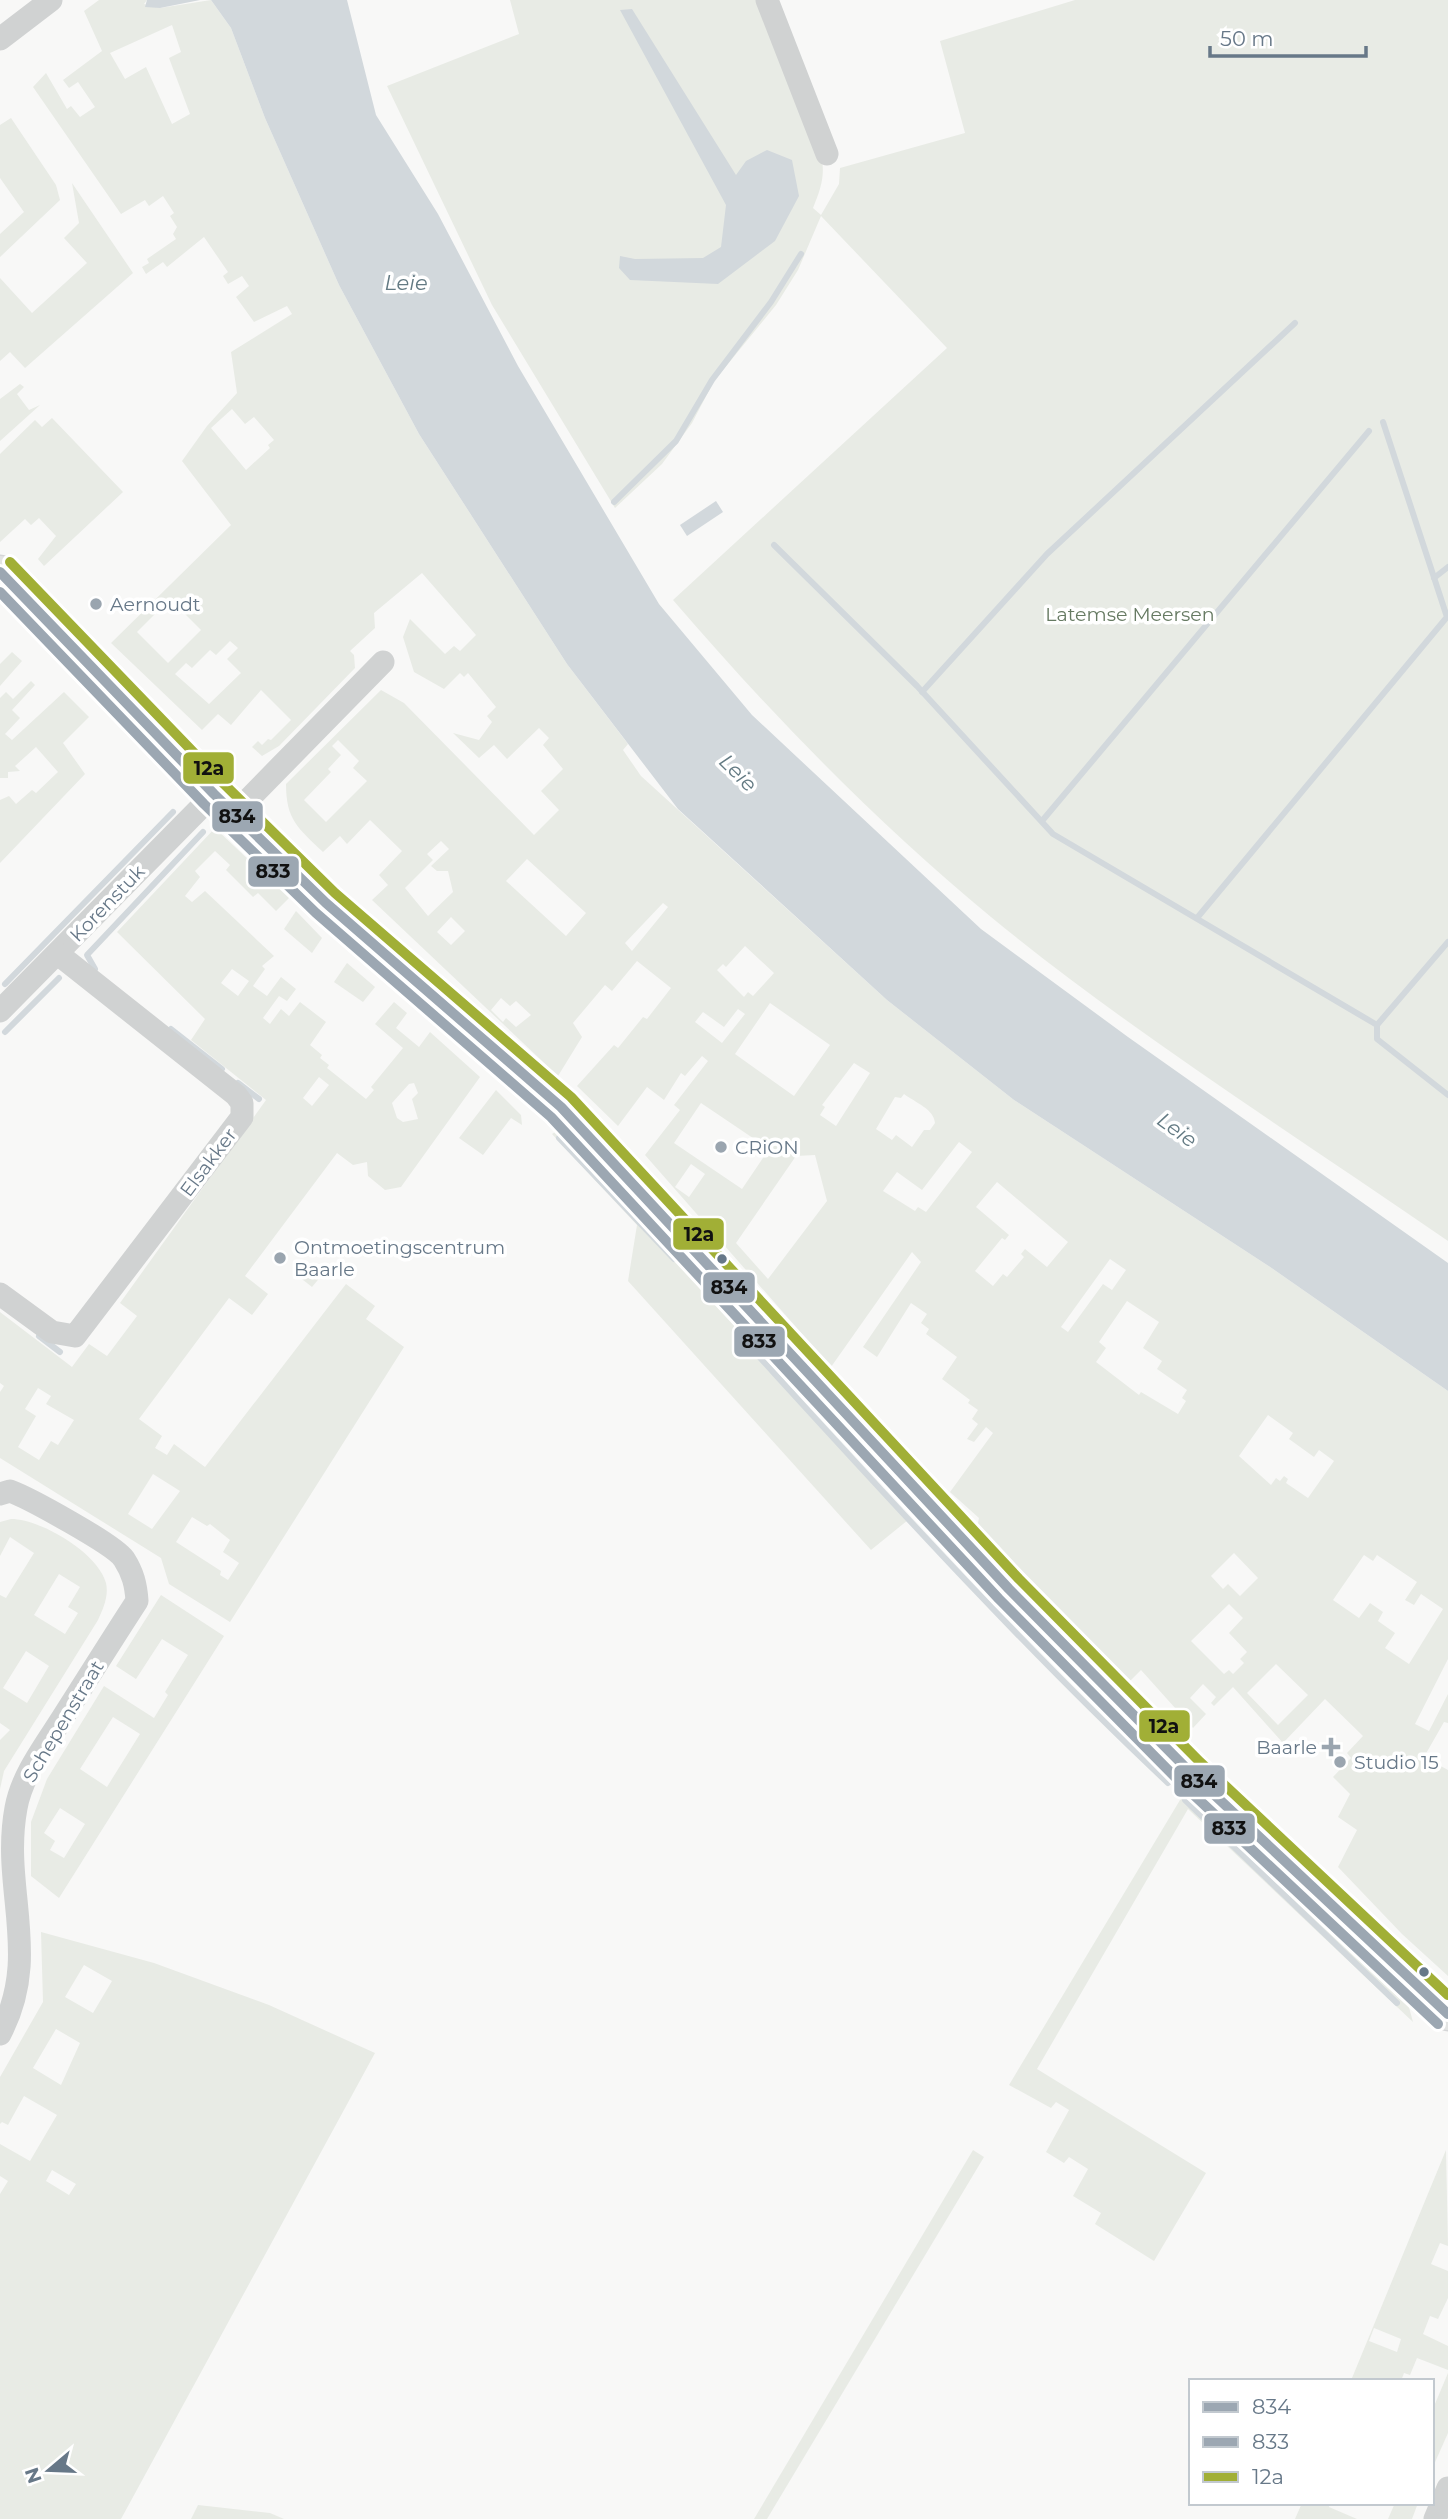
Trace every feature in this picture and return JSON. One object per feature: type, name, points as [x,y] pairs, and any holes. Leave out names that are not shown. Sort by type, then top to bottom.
[{"type":"main road","points":[[0,572],[224,804],[326,903],[561,1107],[1009,1589],[1190,1772],[1448,2014]]},
{"type":"street","points":[[0,39],[51,0]]},
{"type":"street","points":[[767,0],[827,154]]},
{"type":"street","name":"Korenstuk","points":[[0,1011],[58,954],[383,662]]},
{"type":"street","name":"Elsakker","points":[[0,1294],[52,1332],[75,1336],[242,1117],[242,1103],[236,1094],[58,954]]},
{"type":"street","name":"Schepenstraat","points":[[0,1494],[10,1491],[30,1499],[122,1556],[135,1581],[137,1601],[33,1765],[16,1806],[12,1848],[22,1967],[13,2009],[0,2034]]},
{"type":"street","points":[[1435,2519],[1448,2488]]},
{"type":"green space","points":[[99,0],[147,0],[144,4],[160,8],[211,0],[231,28],[265,118],[339,285],[419,434],[567,664],[628,744],[623,750],[641,776],[887,1000],[1014,1100],[1273,1269],[1448,1391],[1448,1659],[1415,1724],[1429,1731],[1448,1694],[1448,1723],[1444,1722],[1424,1757],[1448,1770],[1448,1976],[1402,1934],[1338,1867],[1357,1830],[1338,1817],[1350,1794],[1333,1777],[1351,1758],[1347,1753],[1363,1736],[1325,1699],[1283,1743],[1233,1687],[1214,1706],[1211,1703],[1216,1697],[1203,1684],[1190,1698],[1206,1714],[1193,1728],[1141,1670],[1128,1683],[977,1528],[979,1518],[950,1492],[993,1433],[986,1427],[974,1442],[967,1439],[978,1424],[972,1419],[978,1410],[968,1403],[970,1400],[942,1379],[957,1357],[926,1334],[929,1329],[921,1323],[927,1314],[911,1303],[877,1357],[863,1347],[921,1262],[912,1252],[831,1367],[645,1155],[680,1110],[674,1105],[708,1061],[702,1056],[685,1076],[681,1073],[664,1100],[647,1087],[618,1126],[577,1086],[614,1045],[618,1048],[643,1017],[647,1019],[671,988],[637,961],[612,991],[605,985],[573,1023],[582,1037],[558,1076],[372,900],[388,885],[379,875],[402,851],[370,820],[347,844],[340,836],[323,852],[295,822],[288,806],[286,784],[381,690],[404,703],[534,835],[559,810],[541,791],[563,769],[543,745],[549,738],[539,728],[507,759],[494,745],[479,758],[453,733],[479,740],[492,722],[487,716],[496,707],[468,673],[464,677],[460,673],[444,689],[414,672],[403,637],[410,619],[445,654],[454,646],[460,651],[476,635],[422,573],[374,613],[375,628],[350,651],[354,655],[355,668],[279,746],[262,756],[252,747],[258,741],[262,745],[268,739],[271,740],[291,720],[261,690],[231,725],[218,714],[202,730],[111,643],[231,525],[182,461],[207,426],[237,393],[231,352],[292,314],[287,306],[254,322],[236,297],[249,286],[242,276],[228,284],[223,276],[228,272],[204,237],[167,267],[163,262],[146,274],[142,267],[149,263],[147,259],[176,239],[173,234],[177,227],[170,216],[174,213],[163,196],[149,206],[145,200],[121,214],[33,87],[46,73],[67,109],[71,106],[80,117],[95,107],[78,82],[69,88],[63,80],[102,51],[84,11]],"holes":[[[172,25],[181,52],[169,58],[190,114],[172,124],[146,67],[125,79],[110,53]],[[232,409],[245,424],[254,417],[274,440],[268,445],[270,448],[246,470],[211,428]],[[170,599],[201,630],[168,663],[137,632]],[[230,641],[238,648],[227,659],[241,673],[209,704],[175,674],[186,663],[192,668],[210,650],[216,655]],[[338,740],[359,761],[353,768],[367,781],[326,822],[304,800],[331,772],[328,769],[341,755],[332,746]],[[441,841],[449,849],[431,866],[437,871],[448,871],[453,892],[428,916],[405,888],[433,860],[427,854]],[[527,859],[586,913],[566,936],[506,881]],[[663,903],[668,907],[632,951],[625,943]],[[451,917],[465,931],[451,945],[437,932]],[[745,946],[774,973],[753,996],[748,992],[744,997],[717,970],[723,964],[726,967]],[[501,998],[510,1006],[516,1001],[531,1015],[516,1027],[506,1018],[503,1022],[491,1010]],[[770,1003],[830,1045],[794,1096],[735,1054]],[[738,1009],[745,1014],[722,1043],[695,1022],[703,1012],[724,1027]],[[854,1063],[870,1073],[836,1126],[820,1115],[825,1107],[822,1105]],[[904,1094],[928,1110],[935,1123],[930,1130],[924,1130],[912,1147],[896,1135],[892,1140],[876,1129],[895,1097],[901,1098]],[[701,1103],[769,1149],[742,1189],[674,1143]],[[959,1142],[972,1152],[926,1212],[918,1207],[915,1211],[883,1191],[897,1172],[922,1190]],[[815,1155],[827,1201],[768,1279],[736,1243],[796,1156]],[[691,1164],[705,1174],[689,1197],[675,1187]],[[997,1182],[1068,1242],[1047,1267],[1025,1249],[1021,1254],[1024,1257],[1007,1277],[1003,1274],[993,1286],[975,1271],[1002,1238],[1005,1240],[1009,1235],[976,1207]],[[1110,1259],[1126,1270],[1112,1290],[1103,1284],[1068,1332],[1061,1327]],[[1127,1301],[1159,1322],[1143,1348],[1162,1361],[1157,1369],[1187,1390],[1182,1398],[1186,1401],[1178,1414],[1141,1392],[1139,1395],[1096,1362],[1106,1348],[1099,1342]],[[1268,1415],[1293,1433],[1289,1439],[1314,1457],[1319,1450],[1334,1461],[1308,1498],[1286,1483],[1288,1479],[1284,1476],[1280,1481],[1276,1478],[1271,1485],[1239,1456]],[[1234,1553],[1258,1578],[1240,1596],[1228,1584],[1223,1589],[1211,1576]],[[1364,1555],[1373,1561],[1377,1555],[1417,1582],[1405,1600],[1414,1605],[1421,1594],[1443,1609],[1409,1664],[1385,1648],[1395,1633],[1378,1621],[1383,1612],[1370,1603],[1359,1618],[1333,1600]],[[1229,1604],[1243,1618],[1229,1633],[1247,1652],[1240,1659],[1244,1663],[1233,1674],[1229,1670],[1224,1674],[1191,1641]],[[1276,1664],[1308,1695],[1278,1725],[1247,1693]]]},
{"type":"green space","name":"Latemse Meersen","points":[[510,0],[756,0],[820,150],[822,179],[813,208],[821,215],[839,184],[840,168],[965,133],[940,41],[1075,0],[1448,0],[1448,1241],[1216,1084],[991,917],[865,805],[786,725],[673,600],[947,348],[821,216],[798,270],[776,305],[714,381],[692,423],[662,464],[615,508],[492,305],[387,86],[519,34]]},
{"type":"green space","points":[[11,118],[56,185],[60,200],[0,257],[0,234],[24,212],[0,178],[0,125]]},
{"type":"green space","points":[[72,183],[133,273],[25,368],[10,352],[0,361],[0,278],[32,313],[87,263],[64,238],[79,223]]},
{"type":"green space","points":[[20,384],[24,387],[17,394],[29,410],[40,405],[0,441],[0,399]]},
{"type":"green space","points":[[52,418],[123,492],[44,566],[38,559],[56,536],[39,518],[31,525],[25,519],[0,542],[0,454],[35,420],[42,427]]},
{"type":"green space","points":[[12,652],[22,661],[0,686],[0,664]]},
{"type":"green space","points":[[31,681],[35,685],[12,710],[20,718],[5,734],[12,740],[64,692],[89,717],[63,743],[85,774],[0,863],[0,800],[9,796],[16,804],[32,790],[36,793],[58,772],[36,747],[15,766],[20,771],[8,772],[8,778],[0,778],[0,698],[6,692],[13,699]]},
{"type":"green space","points":[[215,828],[289,898],[276,911],[258,893],[253,897],[226,870],[230,865],[215,851],[195,871],[200,877],[185,896],[192,902],[205,891],[274,956],[262,966],[265,969],[253,986],[267,996],[281,977],[296,989],[287,1001],[279,996],[263,1018],[270,1024],[281,1009],[289,1016],[300,1002],[326,1022],[310,1045],[322,1055],[320,1058],[329,1065],[327,1068],[366,1099],[374,1090],[371,1087],[403,1048],[375,1024],[394,1002],[407,1013],[396,1028],[419,1047],[430,1032],[480,1077],[401,1187],[385,1190],[368,1176],[367,1162],[353,1165],[337,1153],[245,1276],[268,1294],[252,1315],[229,1298],[139,1419],[162,1436],[155,1448],[167,1455],[174,1444],[205,1467],[346,1284],[375,1306],[366,1319],[404,1347],[230,1622],[169,1584],[161,1558],[0,1458],[0,1392],[4,1386],[0,1383],[0,1312],[72,1367],[89,1344],[107,1356],[137,1316],[120,1303],[266,1100],[191,1040],[205,1019],[117,932]],"holes":[[[232,969],[249,981],[238,996],[221,983]],[[319,1077],[329,1085],[312,1106],[303,1098]],[[414,1083],[418,1093],[412,1099],[418,1119],[403,1122],[397,1118],[392,1103],[409,1084]],[[38,1388],[51,1396],[46,1404],[74,1420],[58,1445],[51,1441],[39,1460],[18,1447],[36,1416],[25,1409]],[[153,1474],[180,1491],[152,1529],[128,1514]],[[192,1517],[207,1526],[210,1524],[230,1540],[223,1552],[239,1563],[228,1580],[220,1575],[221,1571],[176,1542]]]},
{"type":"green space","points":[[296,911],[322,938],[312,953],[284,929]]},
{"type":"green space","points":[[347,963],[375,987],[363,1002],[334,982]]},
{"type":"green space","points":[[496,1090],[521,1115],[522,1125],[511,1118],[483,1155],[459,1138]]},
{"type":"green space","points":[[561,1128],[908,1520],[871,1550],[628,1281],[637,1225],[552,1134]]},
{"type":"green space","points":[[302,1264],[307,1264],[322,1275],[312,1287],[298,1276]]},
{"type":"green space","points":[[11,1519],[23,1521],[52,1531],[67,1540],[92,1560],[106,1583],[107,1593],[98,1620],[4,1771],[0,1789],[0,1740],[10,1730],[0,1723],[0,1595],[6,1598],[34,1553],[10,1537],[0,1556],[0,1522]],"holes":[[[59,1574],[80,1587],[68,1607],[78,1613],[65,1634],[34,1615]],[[26,1651],[49,1666],[27,1703],[3,1688]]]},
{"type":"green space","points":[[161,1595],[224,1636],[59,1898],[31,1876],[31,1822],[47,1779],[104,1686],[154,1718],[168,1695],[165,1692],[188,1655],[162,1639],[136,1679],[116,1666]],"holes":[[[113,1717],[140,1734],[107,1787],[80,1769]],[[60,1808],[85,1824],[64,1858],[50,1850],[55,1841],[44,1833]]]},
{"type":"green space","points":[[1188,1793],[1193,1794],[1393,1985],[1407,2000],[1413,2022],[1188,1809],[1037,2069],[1206,2173],[1154,2261],[1095,2224],[1101,2213],[1073,2196],[1088,2169],[1069,2157],[1064,2163],[1046,2152],[1069,2110],[1056,2102],[1051,2108],[1009,2085],[1180,1800]]},
{"type":"green space","points":[[41,1932],[154,1963],[269,2005],[375,2053],[121,2519],[0,2519],[0,2194],[8,2181],[0,2176],[0,2144],[30,2161],[57,2115],[24,2096],[8,2125],[2,2122],[0,2124],[0,2077],[43,2002]],"holes":[[[84,1965],[112,1981],[93,2013],[65,1997]],[[56,2029],[80,2043],[61,2085],[33,2068]],[[52,2170],[76,2184],[69,2195],[46,2181]]]},
{"type":"green space","points":[[973,2150],[984,2157],[767,2519],[754,2519]]},
{"type":"green space","points":[[1446,2150],[1448,2246],[1440,2243],[1431,2264],[1448,2271],[1448,2298],[1438,2319],[1430,2316],[1423,2334],[1448,2346],[1448,2370],[1417,2358],[1410,2375],[1404,2373],[1402,2379],[1352,2378]],"holes":[[[1374,2328],[1401,2339],[1397,2352],[1369,2341]]]},
{"type":"green space","points":[[1448,2373],[1448,2433],[1434,2464],[1434,2406]]},
{"type":"green space","points":[[198,2505],[270,2513],[284,2519],[191,2519]]},
{"type":"green space","points":[[1301,2505],[1330,2505],[1357,2519],[1295,2519]]},
{"type":"green space","points":[[1394,2505],[1417,2505],[1412,2519],[1388,2519]]},
{"type":"water","points":[[147,0],[200,0],[160,8],[145,7]]},
{"type":"water","name":"Leie","points":[[211,0],[347,0],[376,115],[438,214],[518,366],[659,604],[752,715],[981,929],[1128,1037],[1448,1263],[1448,1391],[1273,1269],[1014,1100],[887,1000],[678,809],[567,664],[419,434],[339,285],[265,118],[231,28]]},
{"type":"water","points":[[632,9],[736,175],[746,161],[767,150],[792,160],[799,196],[775,241],[718,284],[630,280],[619,268],[620,256],[635,259],[703,258],[721,247],[726,205],[620,10]]},
{"type":"water","points":[[716,501],[723,512],[687,536],[680,525]]},
{"type":"waterway","points":[[614,502],[676,441],[712,380],[771,302],[801,254]]},
{"type":"waterway","points":[[922,692],[1047,554],[1295,323]]},
{"type":"waterway","points":[[1197,918],[1447,617],[1383,422]]},
{"type":"waterway","points":[[1042,821],[1369,431]]},
{"type":"waterway","points":[[774,545],[917,686],[1053,834],[1377,1025],[1377,1039],[1448,1095]]},
{"type":"waterway","points":[[1434,578],[1448,567]]},
{"type":"waterway","points":[[5,984],[173,812]]},
{"type":"waterway","points":[[95,969],[87,955],[203,832]]},
{"type":"waterway","points":[[1377,1025],[1448,942]]},
{"type":"waterway","points":[[5,1032],[59,978]]},
{"type":"waterway","points":[[171,1029],[222,1069]]},
{"type":"waterway","points":[[238,1083],[259,1099]]},
{"type":"waterway","points":[[559,1138],[674,1259]]},
{"type":"waterway","points":[[39,1336],[60,1352]]},
{"type":"waterway","points":[[742,1338],[1004,1620],[1168,1783]]},
{"type":"waterway","points":[[1185,1800],[1397,2003]]},
{"type":"transit line","name":"12a","points":[[10,562],[224,784],[335,893],[571,1097],[1019,1579],[1200,1762],[1448,1995]]},
{"type":"transit line","name":"834","points":[[0,572],[214,794],[326,903],[561,1107],[1009,1589],[1190,1772],[1448,2014]]},
{"type":"transit line","name":"833","points":[[0,592],[204,804],[316,913],[551,1117],[999,1599],[1180,1782],[1438,2024]]},
{"type":"place","name":"Aernoudt","points":[[96,604]]},
{"type":"place","name":"CRiON","points":[[721,1147]]},
{"type":"place","name":"Ontmoetingscentrum Baarle","points":[[280,1258]]},
{"type":"place","name":"Baarle","points":[[1331,1747]]},
{"type":"place","name":"Studio 15","points":[[1340,1762]]}]
